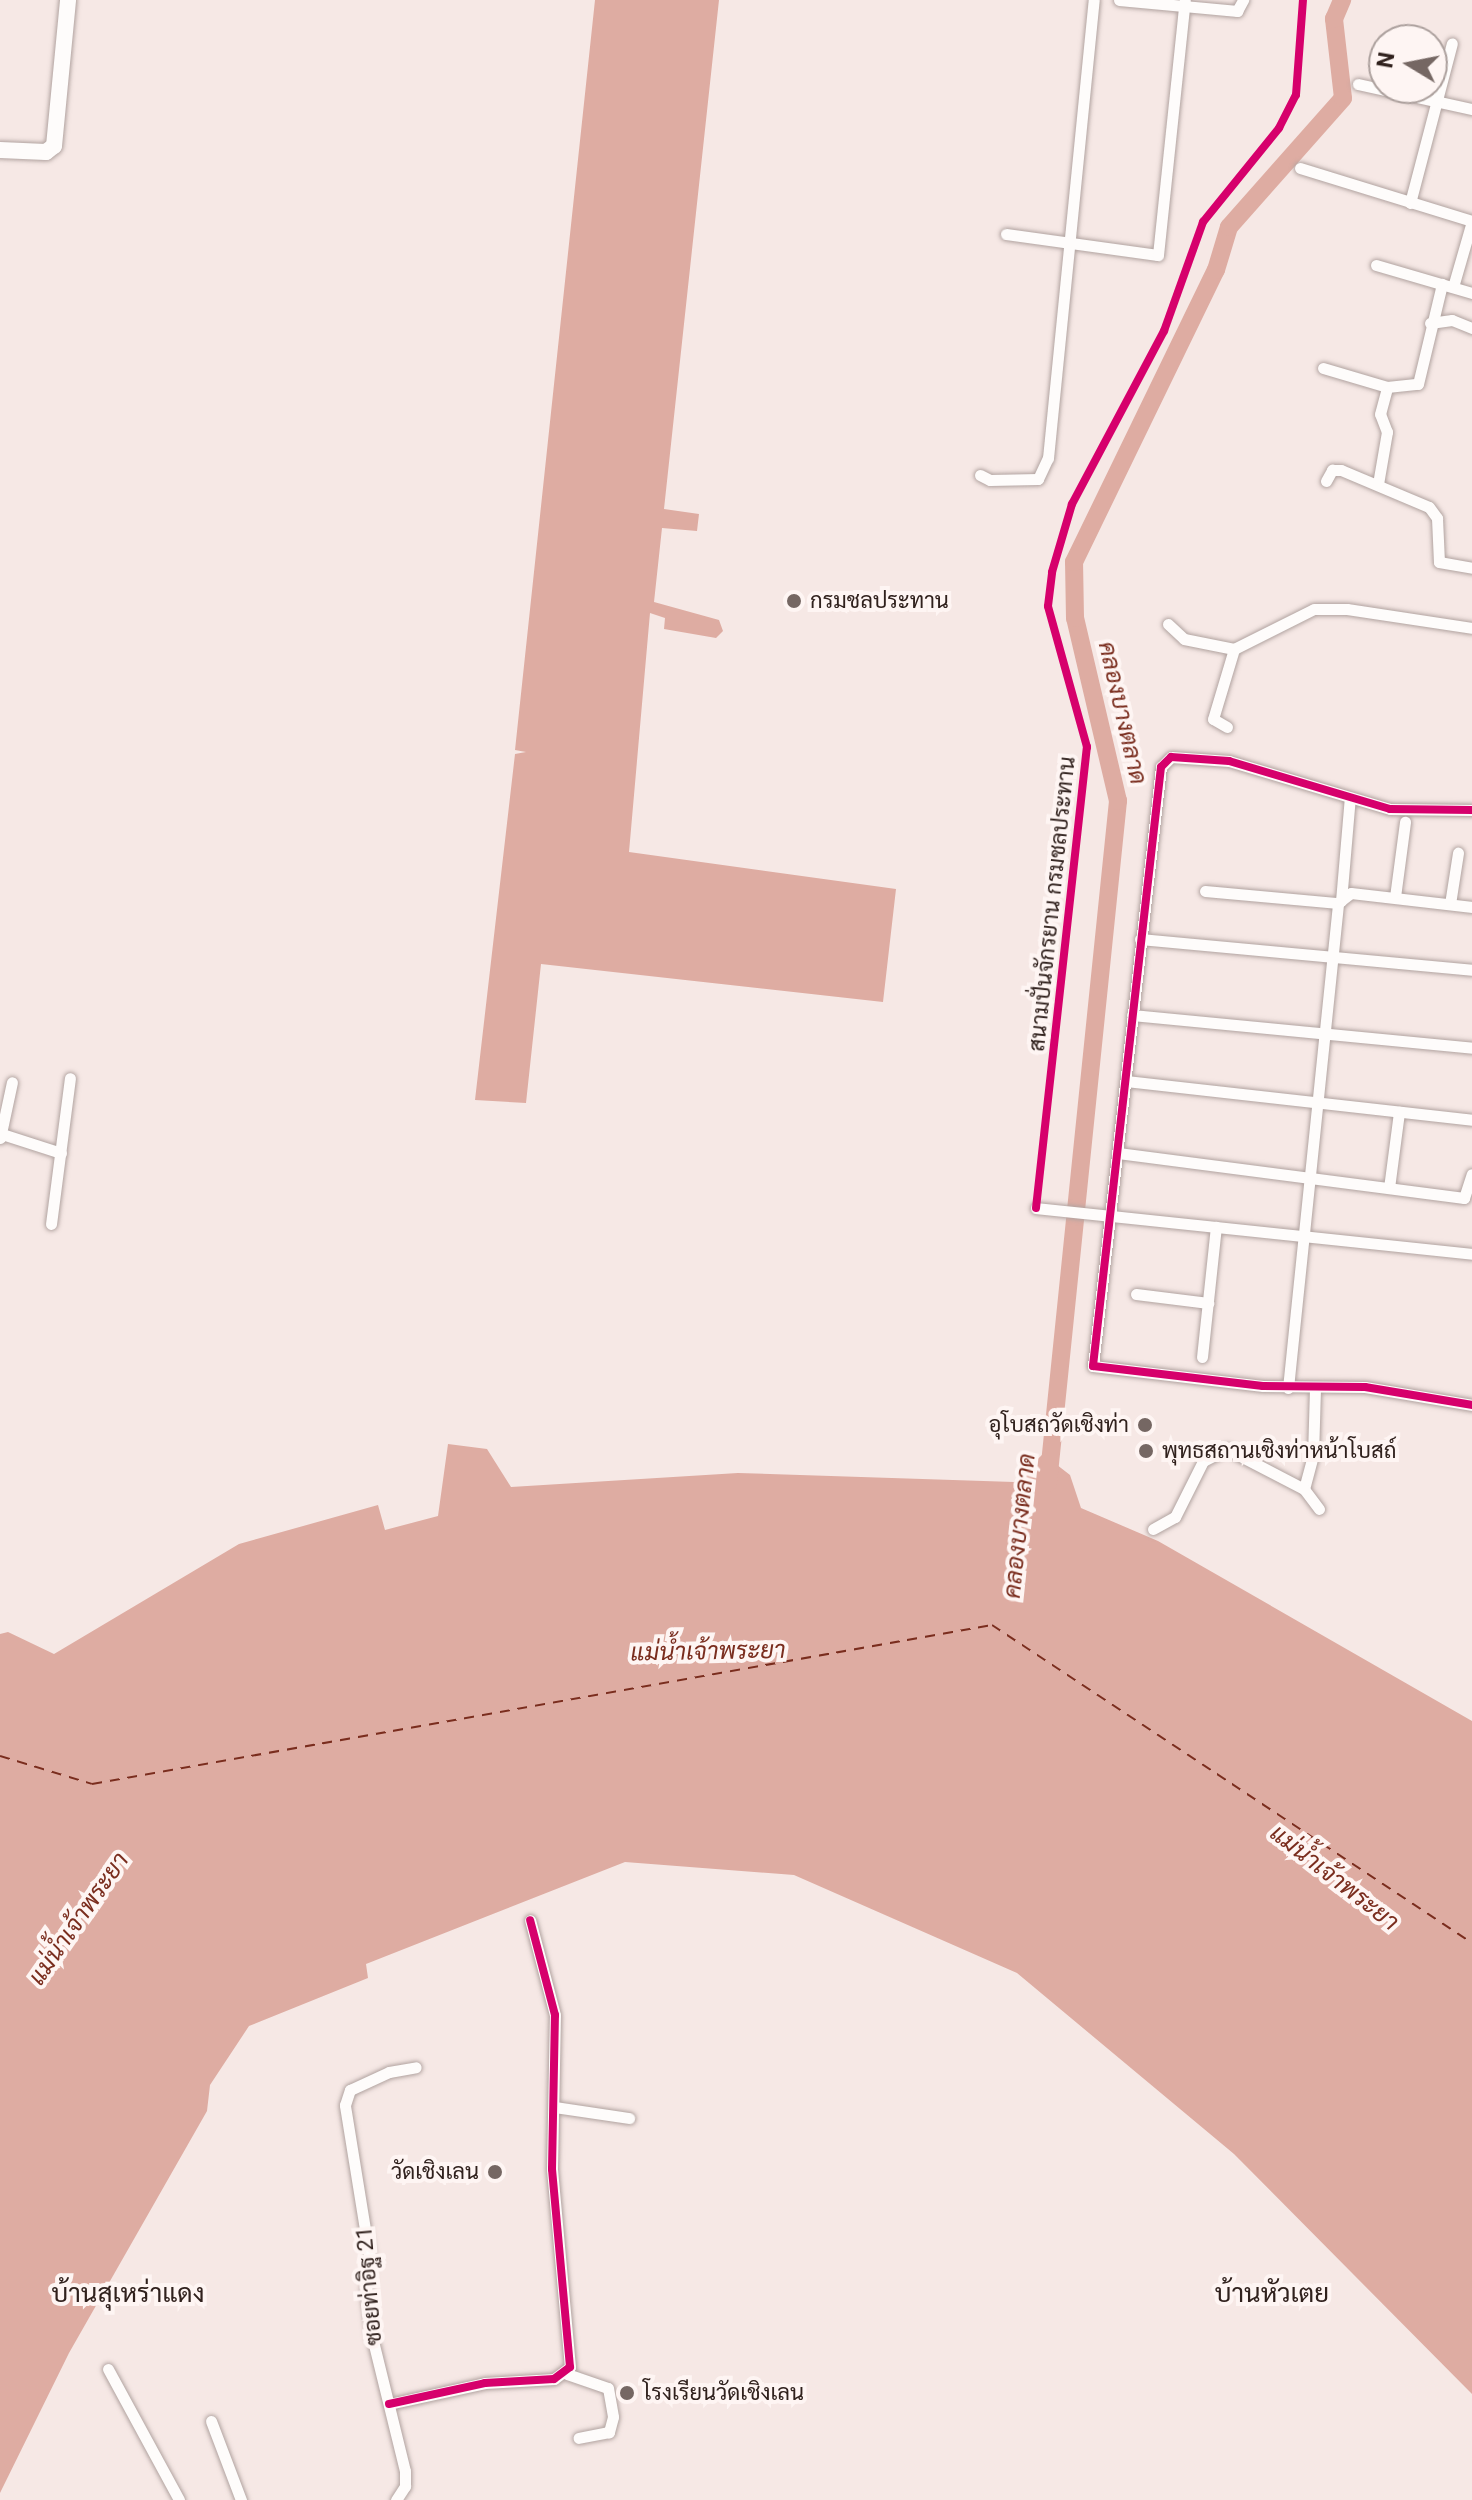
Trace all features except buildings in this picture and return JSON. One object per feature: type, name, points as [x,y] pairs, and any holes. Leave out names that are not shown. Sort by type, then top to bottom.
[{"type":"street","points":[[0,150],[46,152],[54,146],[68,0]]},
{"type":"street","points":[[980,475],[990,480],[1038,479],[1048,458],[1094,0]]},
{"type":"street","points":[[1119,0],[1185,3],[1237,11],[1243,0]]},
{"type":"street","points":[[1006,234],[1158,255],[1185,3]]},
{"type":"street","points":[[1448,58],[1452,43]]},
{"type":"street","points":[[1358,84],[1368,86]]},
{"type":"street","points":[[1448,103],[1472,109]]},
{"type":"street","points":[[1410,203],[1436,104]]},
{"type":"street","points":[[1300,168],[1472,221],[1448,286],[1430,323],[1418,384],[1387,387],[1323,368]]},
{"type":"street","points":[[1376,265],[1472,293]]},
{"type":"street","points":[[1430,323],[1452,320],[1472,328]]},
{"type":"street","points":[[1378,484],[1387,432],[1380,414],[1387,387]]},
{"type":"street","points":[[1326,481],[1332,470],[1341,470],[1435,511],[1439,562],[1472,568]]},
{"type":"street","points":[[1168,624],[1184,639],[1234,649],[1314,609],[1347,609],[1472,628]]},
{"type":"street","points":[[1227,727],[1213,719],[1234,649]]},
{"type":"street","points":[[1472,810],[1390,809],[1229,761],[1171,757],[1161,767],[1140,939],[1113,1217],[1093,1366],[1288,1388],[1365,1387],[1472,1405]]},
{"type":"street","points":[[1288,1388],[1350,797]]},
{"type":"street","points":[[1395,897],[1405,822]]},
{"type":"street","points":[[1450,904],[1458,853]]},
{"type":"street","points":[[1205,891],[1340,902],[1351,893],[1472,907]]},
{"type":"street","points":[[1140,939],[1472,970]]},
{"type":"street","points":[[1132,1015],[1472,1048]]},
{"type":"street","points":[[51,1224],[70,1078]]},
{"type":"street","points":[[1126,1081],[1472,1120]]},
{"type":"street","points":[[12,1082],[1,1136],[61,1153]]},
{"type":"street","points":[[1389,1188],[1399,1112]]},
{"type":"street","points":[[1118,1153],[1468,1197],[1472,1174]]},
{"type":"street","points":[[1036,1208],[1472,1254]]},
{"type":"street","points":[[1202,1357],[1216,1227]]},
{"type":"street","points":[[1136,1294],[1208,1303]]},
{"type":"street","points":[[1304,1489],[1313,1456],[1315,1387]]},
{"type":"street","points":[[1153,1529],[1175,1517],[1203,1461],[1215,1452],[1238,1451],[1304,1489],[1319,1509]]},
{"type":"street","points":[[530,1920],[555,2015],[552,2169],[571,2357],[567,2374]]},
{"type":"street","name":"ซอยท่าอิฐ 21","points":[[396,2500],[405,2486],[405,2471],[366,2301],[370,2260],[345,2105],[350,2090],[389,2072],[416,2067]]},
{"type":"street","points":[[555,2107],[629,2118]]},
{"type":"street","points":[[108,2369],[179,2500]]},
{"type":"street","points":[[389,2404],[478,2384],[567,2374],[608,2388],[613,2417],[609,2432],[579,2438]]},
{"type":"street","points":[[211,2421],[241,2500]]},
{"type":"water","points":[[595,0],[719,0],[664,509],[699,514],[697,531],[662,528],[654,602],[719,620],[723,631],[716,638],[664,629],[665,618],[650,613],[629,852],[896,889],[883,1002],[541,964],[526,1103],[475,1100],[515,754],[526,752],[515,750]]},
{"type":"water","name":"แม่น้ำเจ้าพระยา","points":[[448,1444],[487,1449],[511,1487],[738,1473],[1014,1482],[1043,1454],[1070,1475],[1081,1508],[1158,1541],[1472,1721],[1472,2394],[1234,2154],[1017,1973],[794,1875],[625,1862],[366,1964],[368,1978],[249,2026],[210,2085],[207,2111],[69,2353],[0,2493],[0,1634],[8,1632],[54,1654],[239,1544],[378,1505],[385,1530],[438,1516]]},
{"type":"waterway","name":"คลองบางตลาด","points":[[1048,1483],[1118,801],[1075,618],[1074,562],[1216,270],[1229,227],[1343,98],[1334,19],[1342,0]]},
{"type":"ferry route","points":[[0,1756],[92,1784],[992,1625],[1472,1943]]},
{"type":"cycle path","name":"สนามปั่นจักรยาน กรมชลประทาน","points":[[1036,1208],[1087,747],[1048,606],[1052,572],[1072,504],[1164,331],[1203,222],[1279,128],[1296,95],[1303,0]]},
{"type":"cycle path","points":[[1472,810],[1390,809],[1229,761],[1171,757],[1161,767],[1093,1366],[1263,1386],[1365,1387],[1472,1405]]},
{"type":"cycle path","points":[[389,2404],[485,2383],[554,2379],[570,2367],[552,2169],[555,2015],[530,1920]]},
{"type":"place","name":"กรมชลประทาน","points":[[794,601]]},
{"type":"place","name":"อุโบสถวัดเชิงท่า","points":[[1145,1425]]},
{"type":"place","name":"พุทธสถานเชิงท่าหน้าโบสถ์","points":[[1146,1451]]},
{"type":"place","name":"วัดเชิงเลน","points":[[495,2172]]},
{"type":"place","name":"โรงเรียนวัดเชิงเลน","points":[[627,2393]]},
{"type":"district","name":"บ้านสุเหร่าแดง","points":[[128,2294]]},
{"type":"district","name":"บ้านหัวเตย","points":[[1272,2294]]}]
